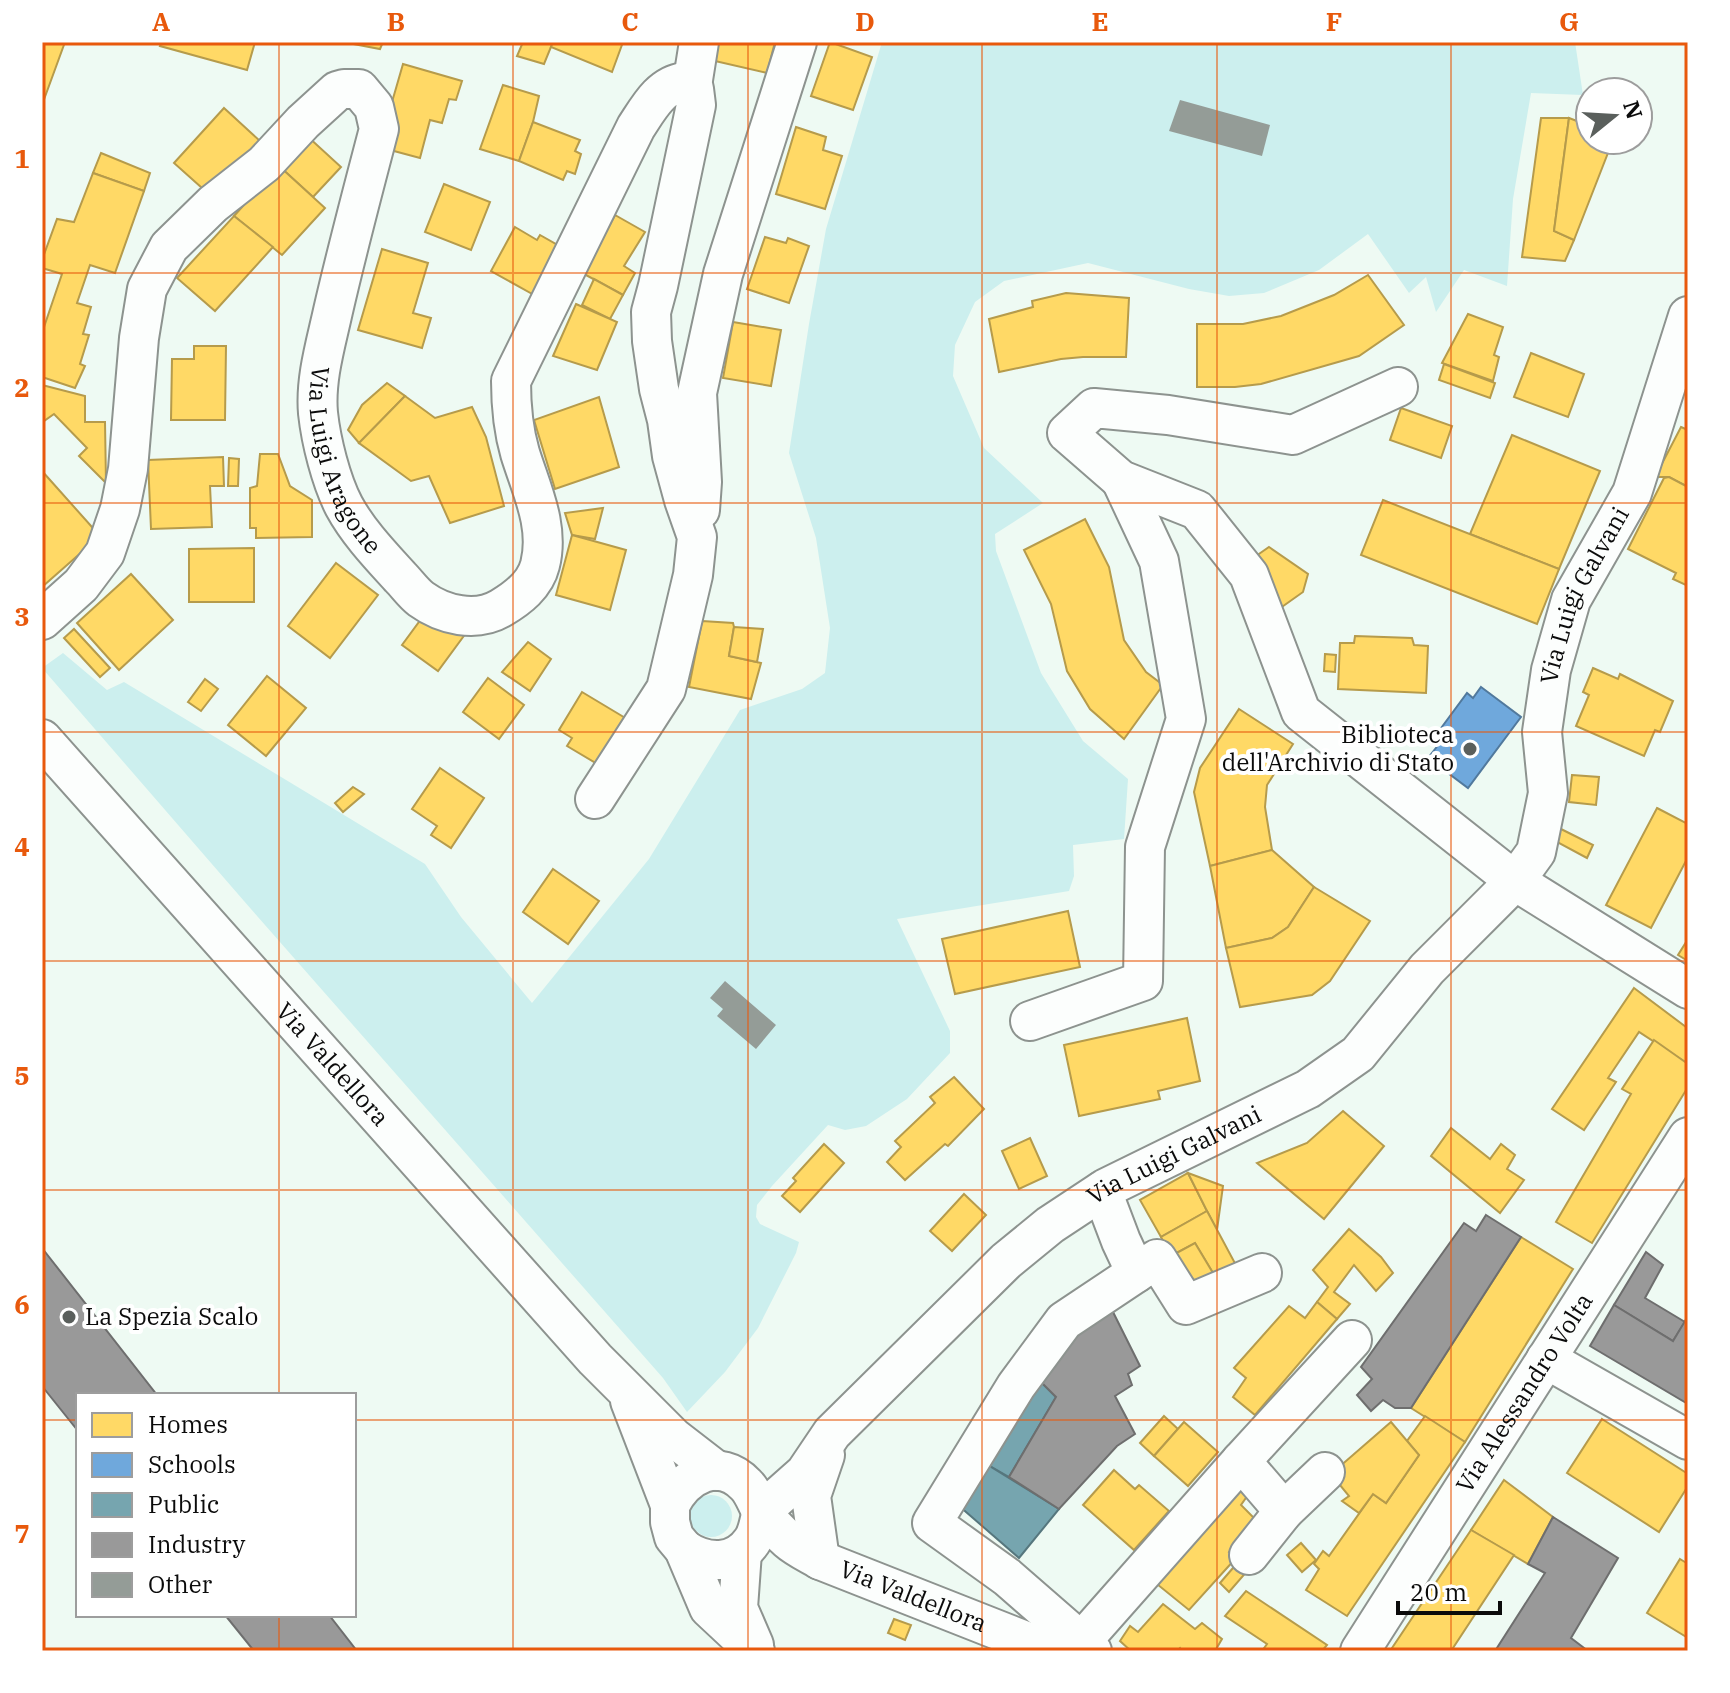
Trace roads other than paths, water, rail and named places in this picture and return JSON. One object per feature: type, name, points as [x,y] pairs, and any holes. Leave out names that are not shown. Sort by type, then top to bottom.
[{"type":"street","points":[[697,537],[672,456],[652,341],[651,312],[696,105],[692,86],[699,42]]},
{"type":"street","points":[[595,799],[666,689],[693,575],[697,537],[702,482],[697,393],[723,274],[797,42]]},
{"type":"street","name":"Via Luigi Aragone","points":[[42,620],[81,585],[105,553],[120,509],[128,469],[139,338],[147,289],[169,247],[213,204],[264,164],[337,91],[353,88],[359,89],[374,107],[379,129],[320,372],[318,411],[335,483],[345,507],[375,550],[421,598],[446,613],[475,616],[496,611],[518,597],[533,581],[540,564],[543,536],[541,518],[511,413],[511,381],[636,127],[658,96],[673,84],[684,82],[692,86]]},
{"type":"street","name":"Via Luigi Galvani","points":[[762,1511],[805,1473],[832,1433],[1006,1261],[1050,1225],[1102,1191],[1308,1089],[1358,1054],[1427,969],[1515,881],[1536,852],[1548,793],[1542,732],[1551,670],[1571,600],[1632,493],[1688,316]]},
{"type":"street","points":[[1398,387],[1293,435],[1168,415],[1094,408],[1067,433],[1121,480],[1197,510],[1249,575],[1301,712],[1515,881],[1688,989]]},
{"type":"street","points":[[1030,1021],[1143,981],[1145,847],[1186,719],[1159,561],[1121,480]]},
{"type":"street","name":"Via Valdellora","points":[[42,739],[595,1359],[673,1437],[724,1473],[745,1483],[762,1511],[789,1540],[820,1560],[1075,1648]]},
{"type":"street","name":"Via Alessandro Volta","points":[[1360,1651],[1688,1137]]},
{"type":"street","points":[[1102,1191],[1136,1273]]},
{"type":"street","points":[[1262,1273],[1186,1305],[1157,1259],[1064,1321],[1016,1386],[932,1523],[1007,1577],[1075,1648],[1352,1340]]},
{"type":"street","points":[[1546,1359],[1688,1440]]},
{"type":"street","name":"Via Valdellora","points":[[625,1387],[670,1505],[674,1537],[684,1549],[709,1608],[756,1651]]},
{"type":"street","name":"Via Luigi Galvani","points":[[724,1473],[768,1470],[832,1433]]},
{"type":"street","name":"Via Valdellora","points":[[820,1560],[811,1496],[832,1433]]},
{"type":"street","points":[[1241,1461],[1284,1511]]},
{"type":"street","points":[[1249,1555],[1284,1511],[1325,1472]]},
{"type":"street","points":[[670,1505],[687,1480],[701,1473],[724,1473]]},
{"type":"street","name":"Via Valdellora","points":[[756,1651],[738,1608],[742,1552],[752,1541],[762,1511]]},
{"type":"street","points":[[684,1549],[697,1558],[712,1561],[728,1559],[742,1552]]},
{"type":"place","name":"Biblioteca dell'Archivio di Stato","points":[[1470,749]]},
{"type":"place","name":"La Spezia Scalo","points":[[69,1317]]}]
